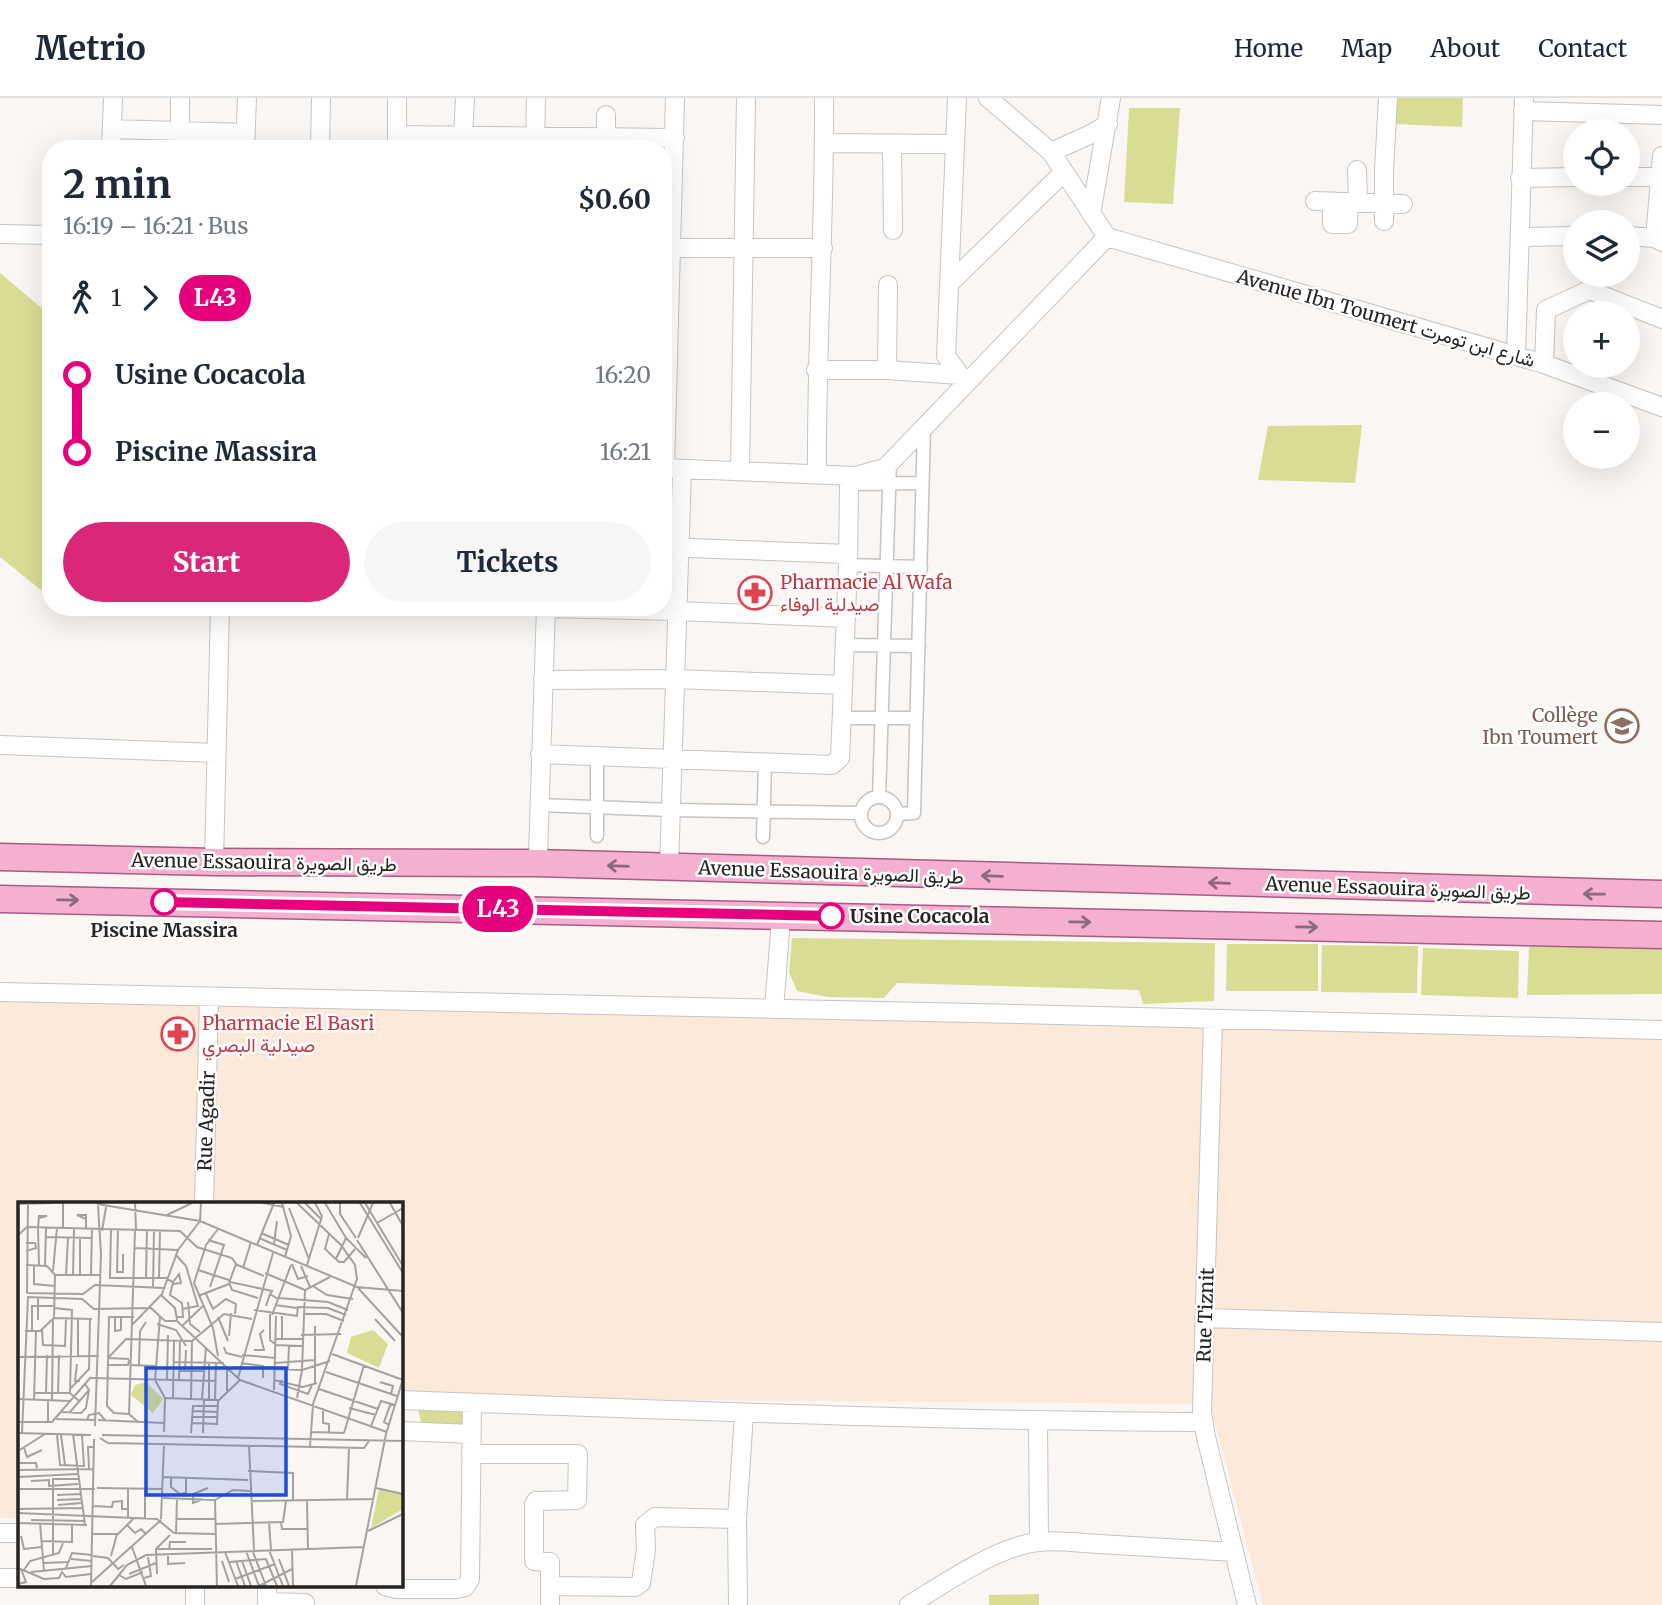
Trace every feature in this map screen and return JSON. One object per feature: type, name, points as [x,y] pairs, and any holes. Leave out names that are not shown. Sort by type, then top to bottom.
[{"type":"main road","name":"Avenue Essaouira طريق الصويرة","points":[[0,857],[214,862],[536,863],[1662,894]]},
{"type":"main road","name":"Avenue Essaouira طريق الصويرة","points":[[0,899],[1662,935]]},
{"type":"street","points":[[111,140],[113,98]]},
{"type":"street","points":[[180,98],[180,132]]},
{"type":"street","points":[[246,140],[247,98]]},
{"type":"street","points":[[320,140],[321,98]]},
{"type":"street","points":[[397,98],[397,140]]},
{"type":"street","points":[[463,136],[465,98]]},
{"type":"street","points":[[535,140],[536,98]]},
{"type":"street","points":[[672,179],[675,98]]},
{"type":"street","points":[[740,471],[746,98]]},
{"type":"street","points":[[817,474],[816,370],[823,248],[824,98]]},
{"type":"street","points":[[957,98],[946,356],[963,379]]},
{"type":"street","points":[[852,480],[886,468],[963,379],[1107,237],[1051,152],[988,98]]},
{"type":"street","points":[[1091,214],[1111,98]]},
{"type":"street","points":[[1384,212],[1388,98]]},
{"type":"street","points":[[1516,355],[1524,105],[1662,115]]},
{"type":"street","points":[[606,116],[606,140]]},
{"type":"street","points":[[1051,152],[1108,124]]},
{"type":"street","points":[[112,129],[180,132],[239,140]]},
{"type":"street","points":[[419,140],[463,136],[504,140]]},
{"type":"street","points":[[647,140],[675,138]]},
{"type":"street","points":[[824,142],[955,144]]},
{"type":"street","points":[[892,144],[893,230]]},
{"type":"street","points":[[1640,238],[1659,240],[1662,156]]},
{"type":"street","points":[[1357,170],[1338,202],[1384,212],[1403,204]]},
{"type":"street","points":[[949,284],[1064,172]]},
{"type":"street","points":[[1520,178],[1563,177]]},
{"type":"street","points":[[1640,177],[1662,177]]},
{"type":"street","points":[[0,234],[42,235]]},
{"type":"street","points":[[1520,237],[1563,236]]},
{"type":"street","name":"Avenue Ibn Toumert شارع ابن تومرت","points":[[1107,237],[1516,355],[1662,407]]},
{"type":"street","points":[[672,248],[823,248]]},
{"type":"street","points":[[887,370],[888,285]]},
{"type":"street","points":[[1544,364],[1546,310],[1583,287]]},
{"type":"street","points":[[1601,287],[1662,319]]},
{"type":"street","points":[[816,370],[887,370],[963,379]]},
{"type":"street","points":[[897,814],[914,813],[924,425]]},
{"type":"street","points":[[879,797],[890,461]]},
{"type":"street","points":[[672,468],[817,474],[852,480],[922,484]]},
{"type":"street","points":[[540,754],[765,763],[836,763],[840,758],[852,480]]},
{"type":"street","points":[[672,548],[848,559],[920,567]]},
{"type":"street","points":[[669,867],[677,611],[672,558]]},
{"type":"street","points":[[672,611],[846,618]]},
{"type":"street","points":[[214,862],[220,616]]},
{"type":"street","points":[[536,863],[546,616]]},
{"type":"street","points":[[845,645],[919,646]]},
{"type":"street","points":[[543,680],[675,679],[844,685]]},
{"type":"street","points":[[842,718],[916,718]]},
{"type":"street","points":[[0,746],[216,752]]},
{"type":"street","points":[[597,757],[597,835]]},
{"type":"street","points":[[763,836],[765,763]]},
{"type":"street","points":[[879,797],[891,802],[897,814],[892,827],[879,832],[866,827],[861,813],[870,799],[879,797]]},
{"type":"street","points":[[539,805],[861,813]]},
{"type":"street","points":[[774,1009],[779,915]]},
{"type":"street","points":[[0,992],[1662,1030]]},
{"type":"street","name":"Rue Agadir","points":[[204,1202],[209,997]]},
{"type":"street","name":"Rue Tiznit","points":[[1213,1020],[1203,1422],[1247,1605]]},
{"type":"street","points":[[1204,1318],[1662,1332]]},
{"type":"street","points":[[402,1400],[744,1414],[1203,1422]]},
{"type":"street","points":[[392,1588],[456,1589],[465,1587],[468,1583],[471,1572],[472,1403]]},
{"type":"street","points":[[738,1605],[737,1519],[744,1414]]},
{"type":"street","points":[[1038,1421],[1039,1542]]},
{"type":"street","points":[[402,1431],[471,1434]]},
{"type":"street","points":[[471,1454],[578,1454],[577,1500],[536,1501],[534,1504],[534,1561],[550,1562],[550,1605]]},
{"type":"street","points":[[550,1586],[635,1587],[641,1583],[646,1549],[645,1525],[650,1519],[737,1519]]},
{"type":"street","points":[[0,1533],[18,1533]]},
{"type":"street","points":[[909,1605],[1011,1548],[1039,1542],[1234,1552]]},
{"type":"street","points":[[0,1578],[18,1578]]},
{"type":"street","points":[[267,1588],[267,1602],[305,1605]]},
{"type":"shaded area","points":[[0,994],[1662,1035],[1662,1605],[1263,1605],[1210,1404],[692,1400],[402,1394],[402,1202],[18,1202],[18,1519],[0,1518]]},
{"type":"green space","points":[[1395,98],[1463,98],[1462,127],[1394,124]]},
{"type":"green space","points":[[1129,108],[1180,108],[1173,204],[1124,202]]},
{"type":"green space","points":[[0,273],[42,308],[42,591],[0,557]]},
{"type":"green space","points":[[1362,425],[1355,483],[1258,480],[1268,426]]},
{"type":"green space","points":[[792,938],[1215,943],[1214,1001],[1143,1004],[1139,990],[897,983],[884,998],[828,997],[797,991],[789,972]]},
{"type":"green space","points":[[1227,944],[1318,944],[1318,991],[1226,991]]},
{"type":"green space","points":[[1322,945],[1418,946],[1417,993],[1321,992]]},
{"type":"green space","points":[[1662,945],[1662,994],[1527,995],[1529,947]]},
{"type":"green space","points":[[1423,948],[1519,951],[1518,998],[1421,995]]},
{"type":"green space","points":[[418,1410],[466,1411],[461,1426],[422,1426]]},
{"type":"green space","points":[[1039,1594],[1039,1605],[989,1605],[989,1595]]},
{"type":"bus line","name":"L43","points":[[164,902],[831,916]]},
{"type":"place","name":"Pharmacie Al Wafa صيدلية الوفاء","points":[[755,593]]},
{"type":"place","name":"Collège Ibn Toumert","points":[[1622,726]]},
{"type":"place","name":"Piscine Massira","points":[[164,902]]},
{"type":"place","name":"Usine Cocacola","points":[[831,916]]},
{"type":"place","name":"Pharmacie El Basri صيدلية البصري","points":[[178,1034]]}]
